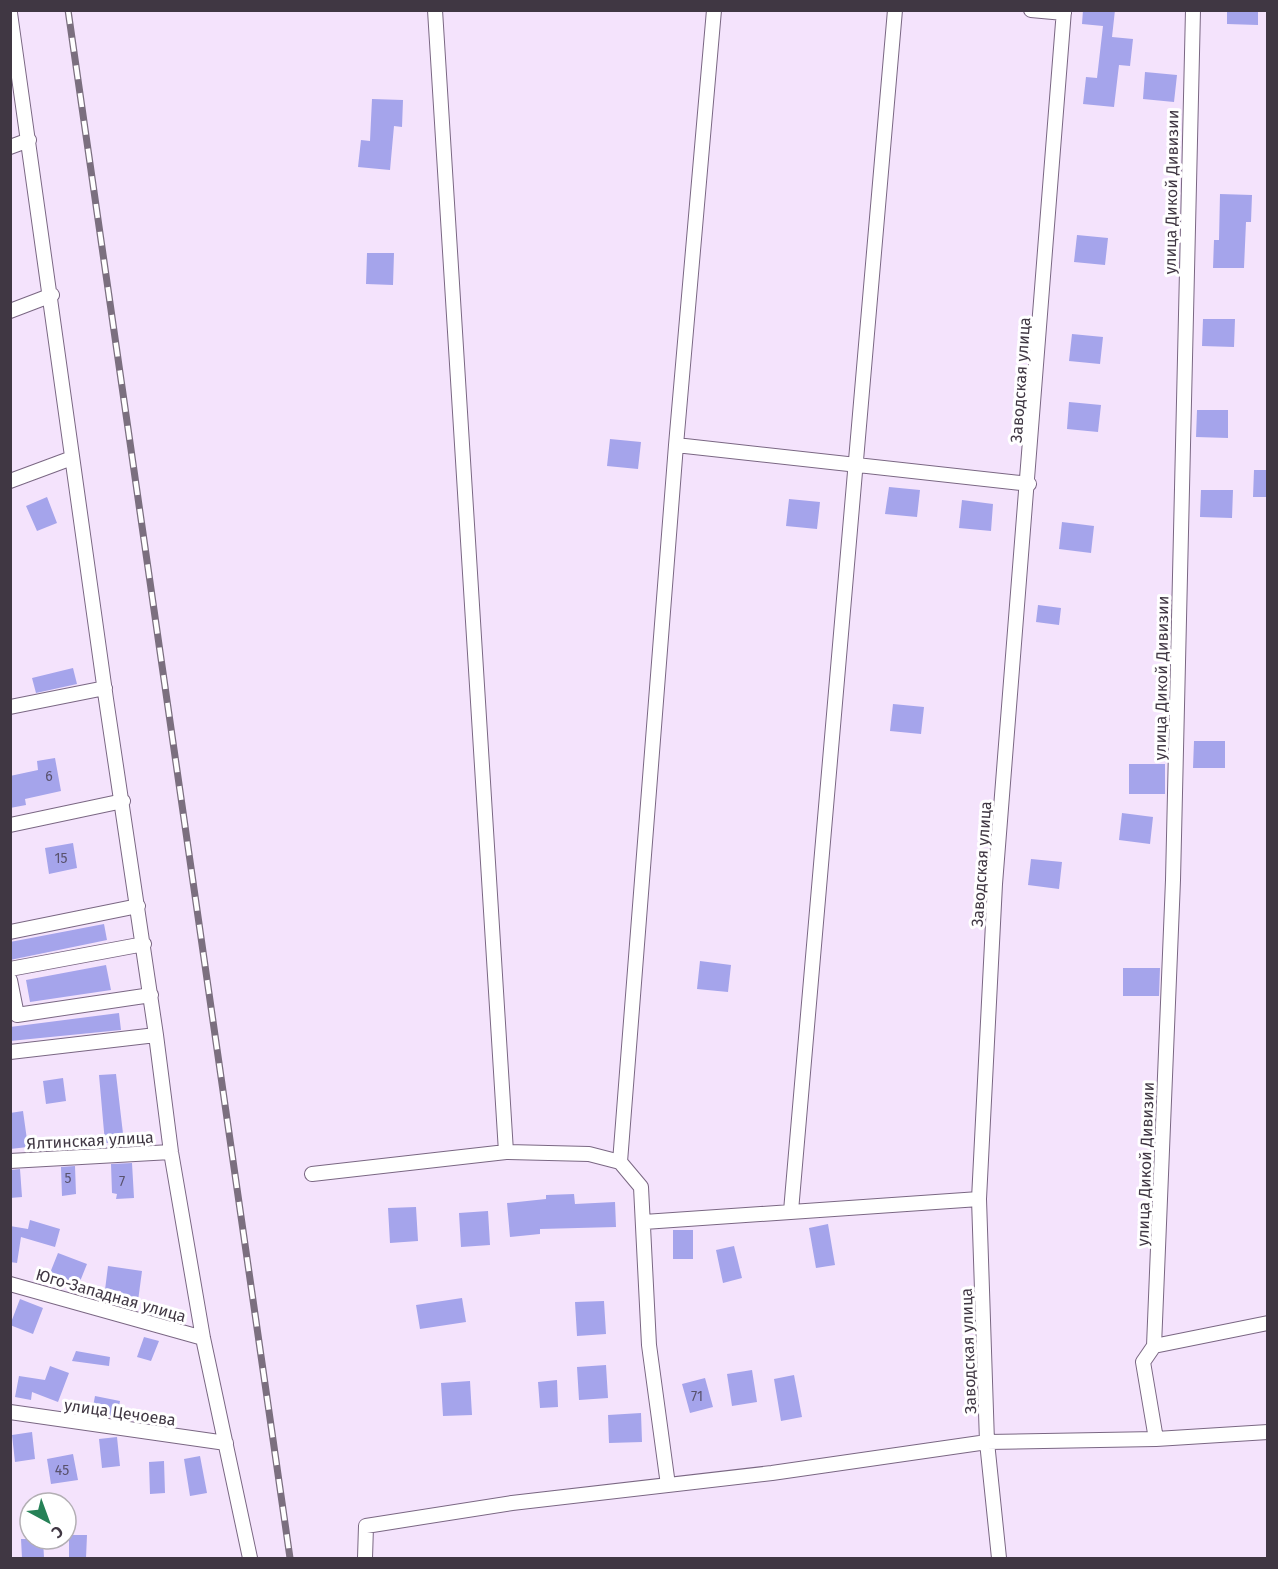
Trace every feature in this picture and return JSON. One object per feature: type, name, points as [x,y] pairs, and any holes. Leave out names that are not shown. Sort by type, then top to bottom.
[{"type":"street","points":[[435,10],[506,1152]]},
{"type":"street","points":[[620,1162],[676,445],[714,10]]},
{"type":"street","points":[[791,1211],[894,10]]},
{"type":"street","points":[[1031,10],[1064,12]]},
{"type":"street","name":"улица Дикой Дивизии","points":[[1156,1438],[1143,1362],[1154,1346],[1173,880],[1193,10]]},
{"type":"street","name":"Заводская улица","points":[[999,1558],[987,1442],[979,1199],[995,884],[1029,484],[1064,12]]},
{"type":"street","points":[[10,13],[105,688],[144,944],[171,1152],[203,1338],[250,1558]]},
{"type":"street","points":[[10,147],[29,140]]},
{"type":"street","points":[[10,310],[51,294]]},
{"type":"street","points":[[676,445],[1029,484]]},
{"type":"street","points":[[10,481],[72,458]]},
{"type":"street","points":[[10,707],[105,688]]},
{"type":"street","points":[[10,825],[123,801]]},
{"type":"street","points":[[10,932],[138,906]]},
{"type":"street","points":[[10,969],[144,944]]},
{"type":"street","points":[[10,980],[17,1015],[150,995]]},
{"type":"street","points":[[10,1052],[156,1035]]},
{"type":"street","name":"Ялтинская улица","points":[[10,1161],[171,1152]]},
{"type":"street","points":[[312,1174],[506,1152],[589,1154],[620,1162],[640,1187],[644,1222],[649,1346],[668,1485]]},
{"type":"street","points":[[644,1222],[979,1199]]},
{"type":"street","name":"Юго-Западная улица","points":[[10,1284],[203,1338]]},
{"type":"street","points":[[1154,1346],[1268,1323]]},
{"type":"street","name":"улица Цечоева","points":[[10,1412],[226,1443]]},
{"type":"street","points":[[365,1558],[366,1526],[512,1503],[668,1485],[987,1442],[1156,1438],[1268,1432]]},
{"type":"building","points":[[1083,10],[1115,10],[1112,37],[1133,39],[1130,66],[1119,65],[1114,107],[1083,104],[1086,77],[1097,78],[1103,26],[1082,24]]},
{"type":"building","points":[[1227,10],[1258,10],[1258,25],[1227,24]]},
{"type":"building","points":[[1145,72],[1177,75],[1174,102],[1143,99]]},
{"type":"building","points":[[372,99],[403,100],[402,127],[394,126],[390,170],[358,167],[361,140],[370,141]]},
{"type":"building","points":[[1220,194],[1252,195],[1251,222],[1246,222],[1244,268],[1213,268],[1214,240],[1219,240]]},
{"type":"building","points":[[1077,235],[1108,238],[1105,265],[1074,262]]},
{"type":"building","points":[[367,253],[394,253],[393,285],[366,284]]},
{"type":"building","points":[[1203,319],[1235,319],[1234,347],[1202,346]]},
{"type":"building","points":[[1072,334],[1103,337],[1100,364],[1069,361]]},
{"type":"building","points":[[1069,402],[1101,405],[1098,432],[1067,429]]},
{"type":"building","points":[[1197,410],[1228,410],[1228,438],[1196,437]]},
{"type":"building","points":[[610,439],[641,442],[638,469],[607,466]]},
{"type":"building","points":[[1254,470],[1268,470],[1268,497],[1253,497]]},
{"type":"building","points":[[889,487],[920,490],[917,517],[885,514]]},
{"type":"building","points":[[1201,490],[1233,490],[1232,518],[1200,517]]},
{"type":"building","points":[[47,497],[57,523],[37,531],[26,506]]},
{"type":"building","points":[[789,499],[820,502],[817,529],[786,526]]},
{"type":"building","points":[[962,500],[993,504],[991,531],[959,528]]},
{"type":"building","points":[[1062,522],[1094,526],[1091,553],[1059,549]]},
{"type":"building","points":[[1038,605],[1061,608],[1059,625],[1036,622]]},
{"type":"building","points":[[73,668],[77,684],[36,693],[32,678]]},
{"type":"building","points":[[893,704],[924,707],[921,734],[890,731]]},
{"type":"building","points":[[1194,741],[1225,741],[1225,768],[1193,768]]},
{"type":"building","points":[[55,758],[61,791],[25,799],[26,805],[10,808],[10,776],[38,770],[37,761]]},
{"type":"building","points":[[1129,764],[1165,764],[1165,794],[1129,794]]},
{"type":"building","points":[[1122,813],[1153,817],[1150,844],[1119,840]]},
{"type":"building","points":[[73,843],[77,868],[49,874],[45,848]]},
{"type":"building","points":[[1031,859],[1062,862],[1059,889],[1028,885]]},
{"type":"building","points":[[104,924],[107,940],[10,960],[10,942]]},
{"type":"building","points":[[700,961],[731,965],[728,992],[697,989]]},
{"type":"building","points":[[106,965],[111,990],[30,1002],[26,980]]},
{"type":"building","points":[[1123,968],[1160,968],[1159,996],[1123,996]]},
{"type":"building","points":[[119,1013],[121,1030],[10,1041],[10,1027]]},
{"type":"building","points":[[116,1074],[124,1142],[105,1143],[99,1075]]},
{"type":"building","points":[[63,1078],[66,1101],[46,1104],[43,1081]]},
{"type":"building","points":[[23,1111],[28,1147],[10,1149],[10,1113]]},
{"type":"building","points":[[132,1163],[134,1198],[116,1199],[117,1194],[112,1193],[111,1164]]},
{"type":"building","points":[[75,1166],[76,1194],[62,1196],[61,1167]]},
{"type":"building","points":[[20,1169],[22,1197],[10,1198],[10,1170]]},
{"type":"building","points":[[574,1194],[575,1204],[615,1202],[616,1227],[540,1229],[540,1234],[510,1237],[507,1203],[546,1199],[546,1195]]},
{"type":"building","points":[[416,1207],[418,1241],[390,1243],[388,1208]]},
{"type":"building","points":[[488,1211],[490,1245],[461,1247],[459,1213]]},
{"type":"building","points":[[30,1220],[60,1229],[55,1247],[21,1237],[17,1263],[10,1262],[10,1226],[28,1229]]},
{"type":"building","points":[[828,1224],[835,1265],[816,1268],[809,1228]]},
{"type":"building","points":[[673,1230],[693,1230],[693,1259],[673,1259]]},
{"type":"building","points":[[734,1246],[742,1278],[723,1283],[716,1250]]},
{"type":"building","points":[[58,1253],[87,1264],[79,1284],[50,1273]]},
{"type":"building","points":[[108,1266],[142,1271],[138,1301],[120,1299],[121,1291],[105,1290]]},
{"type":"building","points":[[462,1298],[466,1322],[420,1329],[416,1305]]},
{"type":"building","points":[[20,1299],[43,1308],[33,1334],[10,1325]]},
{"type":"building","points":[[604,1301],[606,1334],[577,1336],[575,1302]]},
{"type":"building","points":[[144,1337],[159,1341],[151,1361],[137,1357]]},
{"type":"building","points":[[76,1351],[110,1357],[109,1366],[72,1361]]},
{"type":"building","points":[[606,1365],[608,1398],[579,1400],[577,1367]]},
{"type":"building","points":[[50,1366],[69,1373],[58,1402],[32,1392],[31,1400],[15,1397],[19,1376],[45,1380]]},
{"type":"building","points":[[752,1370],[757,1402],[732,1406],[727,1374]]},
{"type":"building","points":[[794,1375],[802,1417],[781,1421],[774,1379]]},
{"type":"building","points":[[705,1378],[713,1407],[690,1413],[682,1384]]},
{"type":"building","points":[[557,1380],[558,1407],[540,1408],[538,1382]]},
{"type":"building","points":[[470,1381],[472,1415],[443,1416],[441,1383]]},
{"type":"building","points":[[95,1396],[120,1401],[117,1417],[92,1412]]},
{"type":"building","points":[[641,1413],[642,1442],[609,1443],[608,1415]]},
{"type":"building","points":[[32,1432],[35,1459],[15,1462],[12,1435]]},
{"type":"building","points":[[117,1437],[120,1466],[102,1468],[99,1439]]},
{"type":"building","points":[[73,1454],[78,1480],[51,1484],[47,1459]]},
{"type":"building","points":[[200,1456],[207,1493],[190,1496],[184,1459]]},
{"type":"building","points":[[164,1461],[165,1493],[150,1494],[149,1462]]},
{"type":"building","points":[[78,1535],[87,1535],[86,1558],[69,1558],[69,1551],[78,1551]]},
{"type":"building","points":[[22,1551],[44,1551],[44,1558],[22,1558]]},
{"type":"railway","points":[[68,10],[290,1558]]}]
